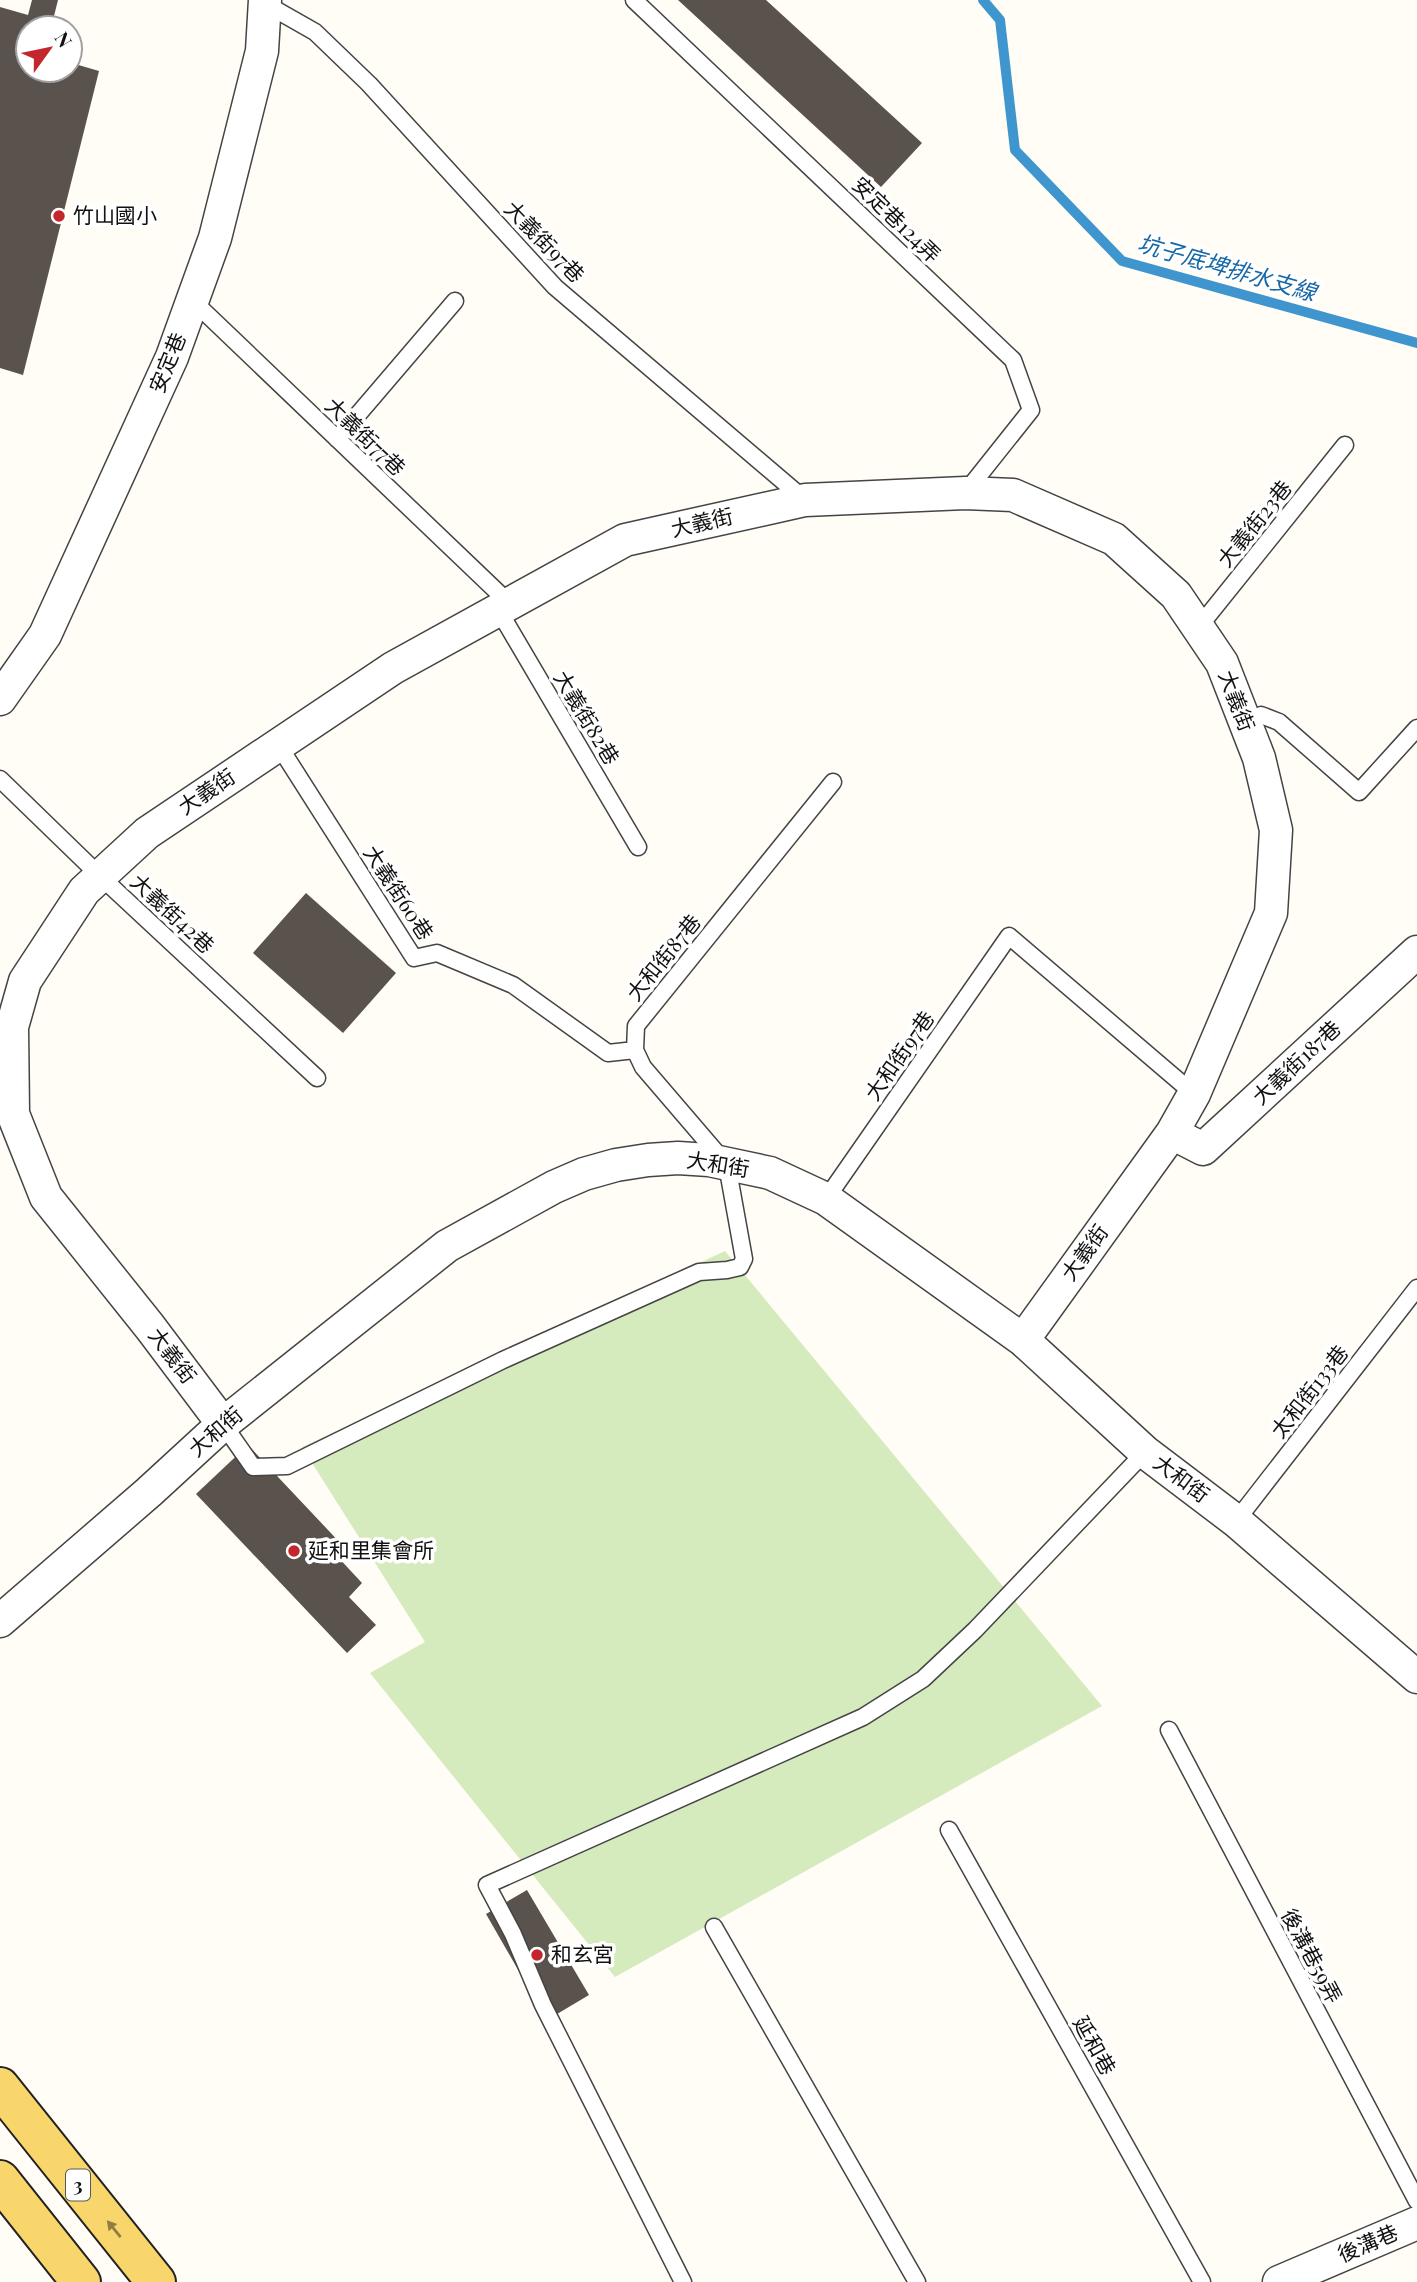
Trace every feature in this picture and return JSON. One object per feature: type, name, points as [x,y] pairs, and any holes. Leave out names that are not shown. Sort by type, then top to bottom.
[{"type":"main road","name":"3","points":[[0,2087],[156,2282]]},
{"type":"main road","points":[[0,2180],[81,2282]]},
{"type":"street","name":"安定巷","points":[[0,699],[45,635],[172,358],[215,237],[262,51],[265,2]]},
{"type":"street","name":"大義街","points":[[223,1424],[46,1197],[13,1114],[12,1027],[24,981],[84,891],[147,832],[393,668],[625,540],[805,500],[965,493],[1013,495],[1114,539],[1176,595],[1222,663],[1259,758],[1276,830],[1271,913],[1194,1094],[1172,1133],[1023,1340]]},
{"type":"street","name":"大義街187巷","points":[[1172,1133],[1203,1149],[1417,952]]},
{"type":"street","name":"大和街","points":[[0,1621],[223,1424],[447,1246],[554,1187],[584,1174],[648,1160],[678,1158],[709,1160],[770,1173],[826,1199],[1023,1340],[1145,1452],[1236,1521],[1415,1669]]},
{"type":"street","name":"後溝巷","points":[[1287,2281],[1417,2223]]},
{"type":"lane","name":"安定巷124弄","points":[[635,0],[1013,360],[1031,410],[965,493]]},
{"type":"lane","name":"大義街97巷","points":[[265,2],[315,32],[369,84],[555,287],[805,500]]},
{"type":"lane","name":"大義街77巷","points":[[192,300],[337,439],[504,608]]},
{"type":"lane","points":[[337,439],[455,301]]},
{"type":"lane","name":"大義街23巷","points":[[1198,628],[1345,445]]},
{"type":"lane","name":"大義街82巷","points":[[504,608],[638,847]]},
{"type":"lane","points":[[1245,725],[1261,715],[1279,722],[1359,792],[1417,728]]},
{"type":"lane","name":"大義街60巷","points":[[279,746],[414,958],[437,953],[450,958],[513,985],[608,1053],[635,1050]]},
{"type":"lane","name":"大義街42巷","points":[[0,779],[317,1078]]},
{"type":"lane","name":"大和街87巷","points":[[635,1050],[636,1026],[832,782]]},
{"type":"lane","name":"大和街97巷","points":[[826,1199],[1009,936],[1194,1094]]},
{"type":"lane","points":[[223,1424],[253,1467],[287,1466],[503,1360],[699,1272],[740,1267],[744,1259],[727,1165],[643,1067],[635,1050]]},
{"type":"lane","name":"太和街133巷","points":[[1236,1521],[1417,1288]]},
{"type":"lane","points":[[683,2282],[542,2005],[513,1934],[487,1885],[863,1717],[923,1679],[975,1630],[1145,1452]]},
{"type":"lane","name":"後溝巷59弄","points":[[1169,1730],[1417,2201]]},
{"type":"lane","name":"延和巷","points":[[949,1830],[1202,2282]]},
{"type":"lane","points":[[714,1927],[917,2282]]},
{"type":"green space","points":[[725,1251],[1102,1706],[615,1977],[370,1673],[425,1642],[302,1447]]},
{"type":"building","points":[[32,0],[58,0],[54,14],[28,14]]},
{"type":"building","points":[[678,0],[766,0],[922,143],[881,187]]},
{"type":"building","points":[[0,7],[24,14],[14,14],[14,84],[84,84],[84,67],[99,71],[23,375],[0,368]]},
{"type":"building","points":[[306,893],[396,973],[343,1033],[253,953]]},
{"type":"building","name":"延和里集會所","points":[[248,1445],[344,1547],[336,1555],[362,1583],[349,1597],[376,1625],[347,1653],[196,1494]]},
{"type":"building","name":"和玄宮","points":[[527,1890],[589,1995],[547,2020],[486,1914]]},
{"type":"waterway","name":"坑子底埤排水支線","points":[[983,0],[1000,20],[1015,150],[1122,261],[1417,343]]},
{"type":"place","name":"竹山國小","points":[[59,216]]},
{"type":"place","name":"延和里集會所","points":[[294,1551]]},
{"type":"place","name":"和玄宮","points":[[537,1955]]}]
